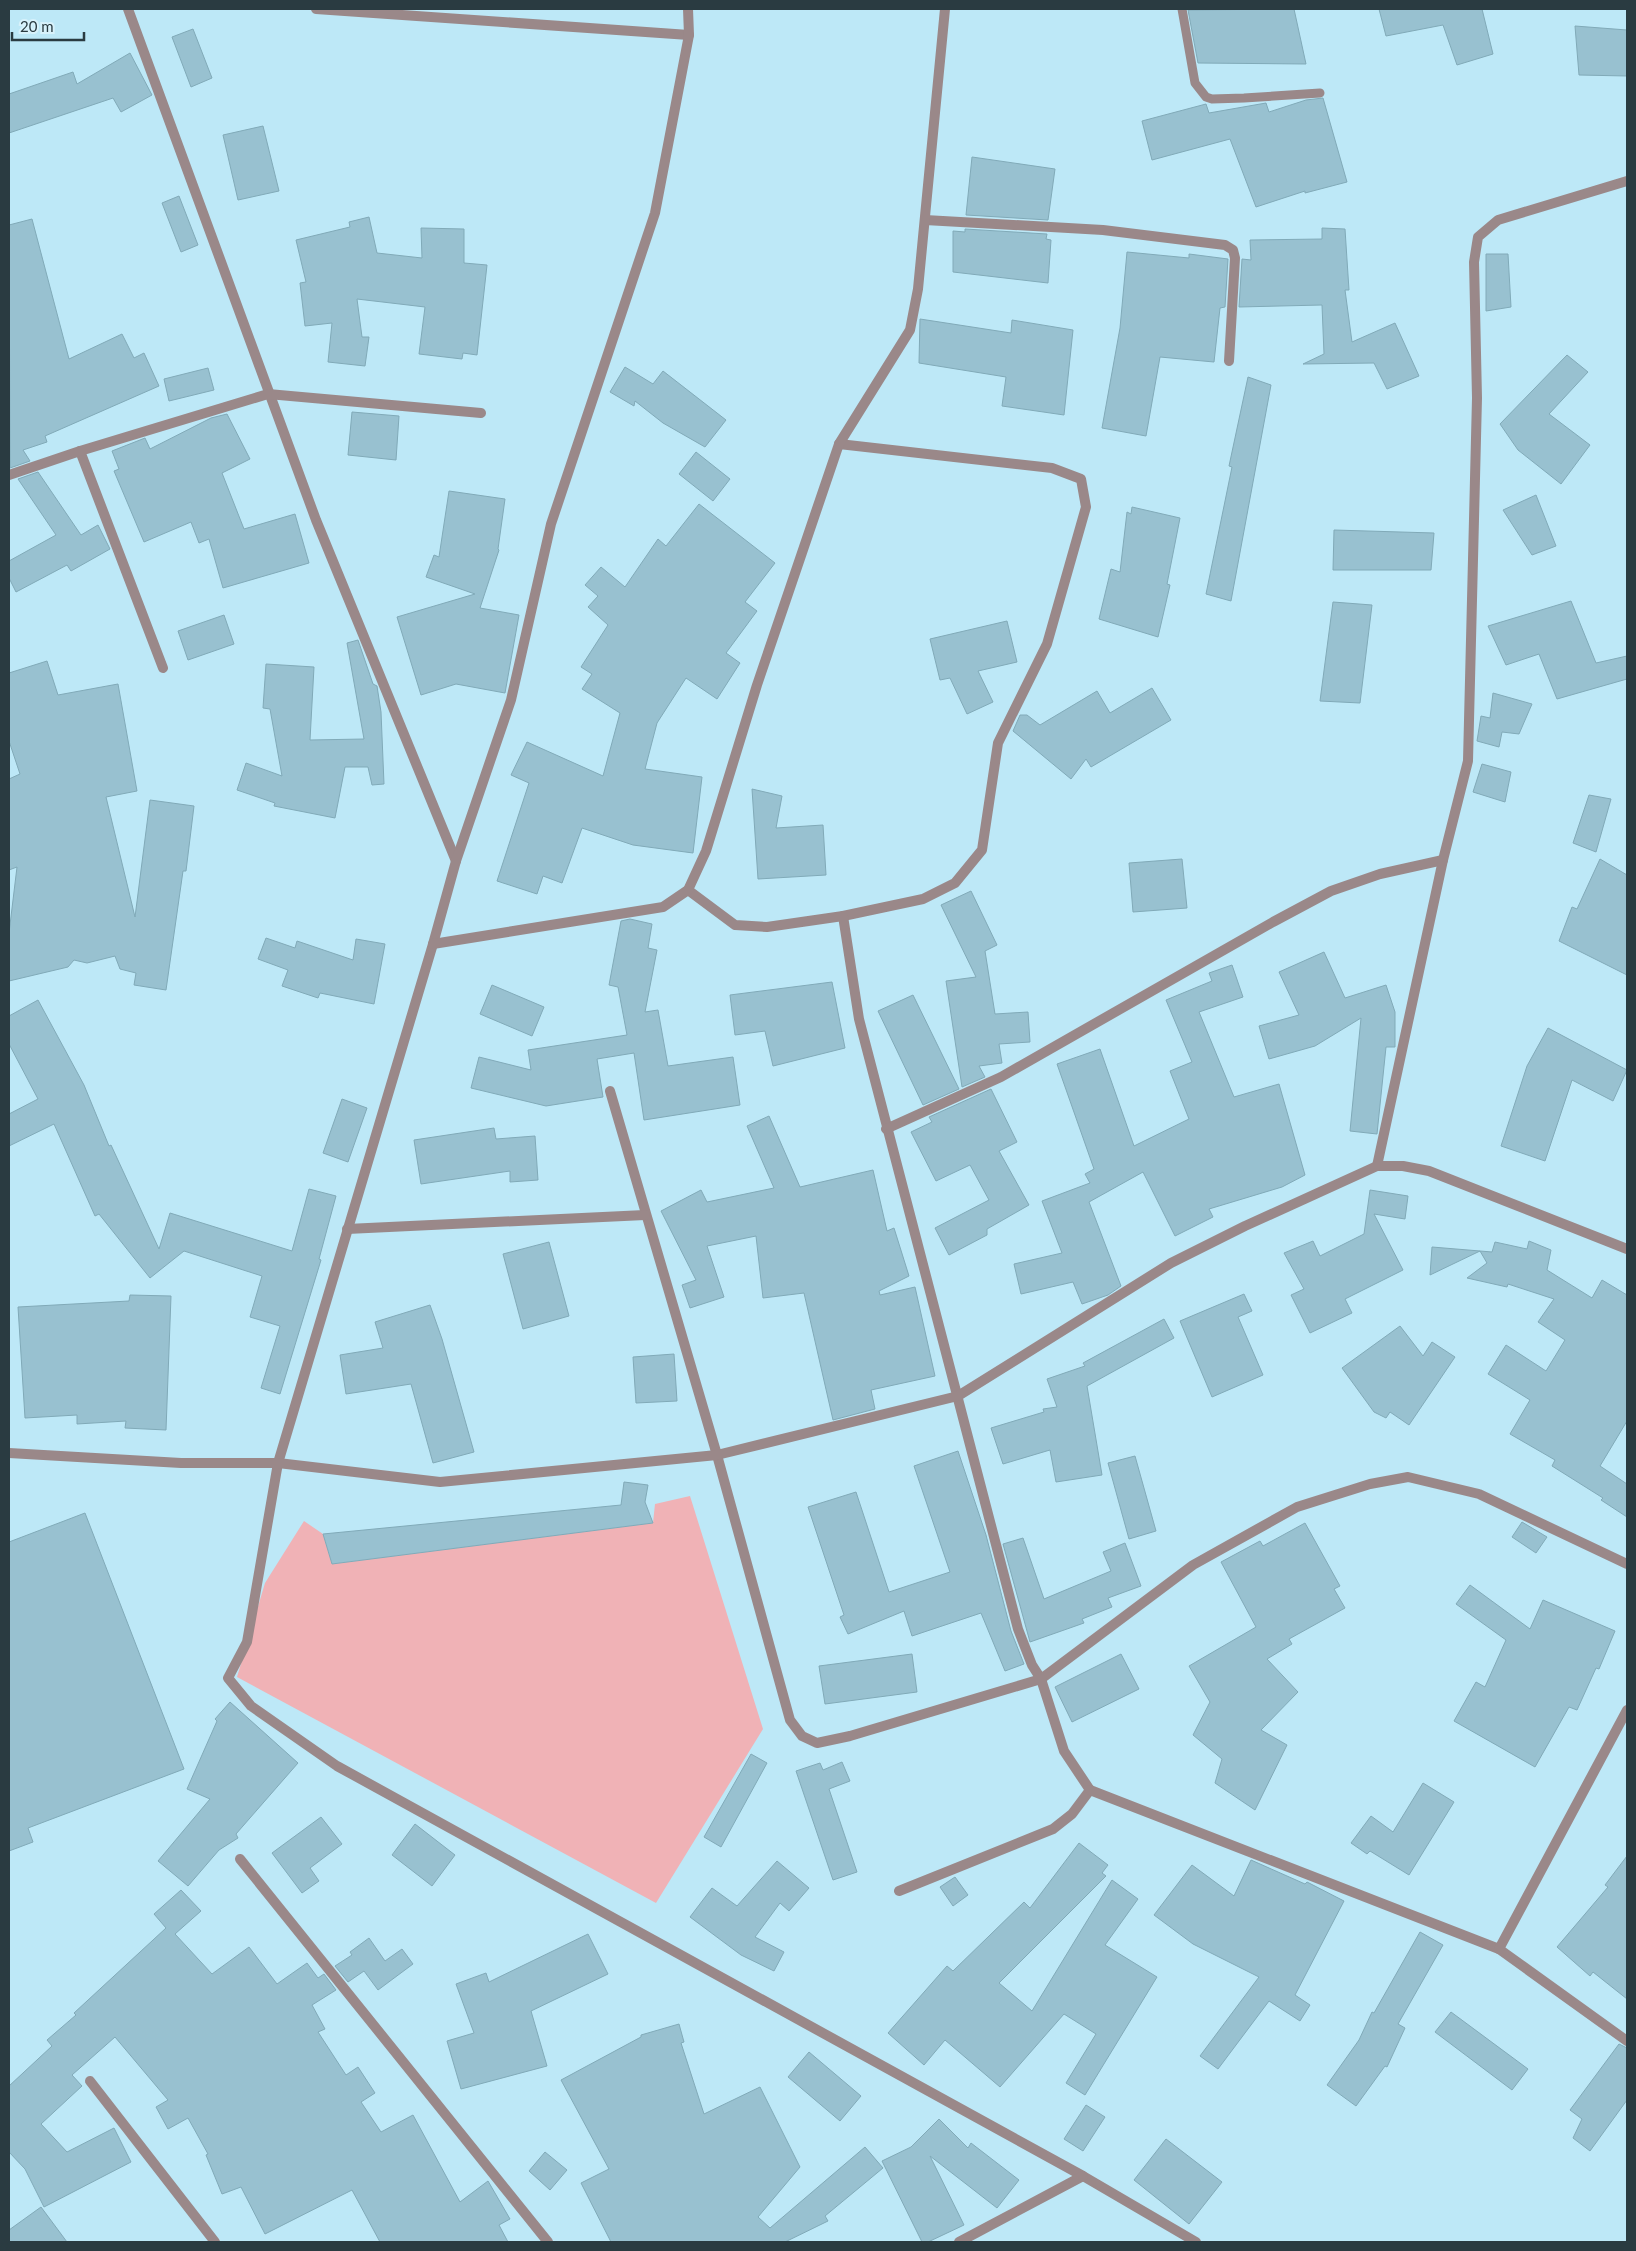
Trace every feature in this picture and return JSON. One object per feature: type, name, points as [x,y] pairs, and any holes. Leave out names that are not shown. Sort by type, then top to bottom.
[{"type":"street","points":[[128,9],[268,394],[316,520],[456,861]]},
{"type":"street","points":[[316,9],[689,35]]},
{"type":"street","points":[[688,9],[689,35],[655,214],[551,524],[511,700],[456,861],[278,1463],[247,1642],[228,1678],[251,1706],[337,1766],[1083,2176],[1196,2242]]},
{"type":"street","points":[[433,944],[663,907],[688,890],[706,851],[757,685],[838,444],[910,330],[918,289],[945,9]]},
{"type":"street","points":[[1378,1166],[1443,860],[1468,761],[1477,398],[1474,262],[1478,237],[1498,220],[1627,182]]},
{"type":"street","points":[[925,220],[1103,230],[1225,245],[1233,250],[1235,258],[1229,362]]},
{"type":"street","points":[[9,475],[80,451],[268,394],[481,413]]},
{"type":"street","points":[[688,890],[735,925],[767,927],[843,916],[923,899],[955,883],[982,850],[998,743],[1046,644],[1086,507],[1081,479],[1052,468],[838,444]]},
{"type":"street","points":[[80,451],[163,668]]},
{"type":"street","points":[[886,1129],[1002,1077],[1273,922],[1331,891],[1380,874],[1443,860]]},
{"type":"street","points":[[843,916],[859,1019],[886,1129],[1018,1629],[1032,1666],[1041,1679],[1064,1751],[1090,1790],[1499,1948],[1627,2041]]},
{"type":"street","points":[[610,1091],[717,1455],[790,1720],[802,1736],[816,1743],[850,1736],[1041,1679],[1193,1565],[1297,1507],[1370,1484],[1408,1477],[1479,1494],[1627,1564]]},
{"type":"street","points":[[9,1453],[181,1463],[278,1463],[440,1482],[717,1455],[958,1396],[1172,1263],[1245,1226],[1378,1166],[1403,1166],[1429,1171],[1627,1249]]},
{"type":"street","points":[[347,1229],[645,1215]]},
{"type":"street","points":[[1499,1948],[1627,1710]]},
{"type":"street","points":[[899,1891],[1053,1829],[1072,1814],[1090,1790]]},
{"type":"street","points":[[240,1860],[548,2242]]},
{"type":"street","points":[[90,2081],[215,2242]]},
{"type":"street","points":[[959,2242],[1083,2176]]},
{"type":"lane","points":[[1182,9],[1195,82],[1206,97],[1244,98],[1320,93]]},
{"type":"shaded area","points":[[690,1496],[763,1729],[656,1903],[237,1677],[265,1583],[304,1521],[323,1534],[332,1564],[653,1523],[655,1504]]},
{"type":"building","points":[[1294,9],[1306,64],[1198,63],[1188,10]]},
{"type":"building","points":[[1379,9],[1482,9],[1493,54],[1457,65],[1443,25],[1386,36]]},
{"type":"building","points":[[1575,26],[1627,30],[1627,76],[1579,75]]},
{"type":"building","points":[[193,29],[212,78],[191,87],[172,37]]},
{"type":"building","points":[[130,53],[152,95],[121,112],[113,98],[9,133],[9,94],[73,72],[77,84]]},
{"type":"building","points":[[1323,98],[1347,182],[1305,193],[1305,191],[1256,207],[1230,139],[1152,160],[1142,121],[1206,104],[1209,113],[1266,103],[1269,112],[1306,100]]},
{"type":"building","points":[[263,126],[279,191],[238,200],[223,135]]},
{"type":"building","points":[[972,157],[1055,169],[1048,220],[966,215]]},
{"type":"building","points":[[179,196],[198,245],[181,252],[162,203]]},
{"type":"building","points":[[369,217],[377,253],[422,258],[421,228],[464,229],[464,263],[487,265],[477,355],[463,353],[462,359],[419,354],[425,307],[357,299],[362,337],[369,337],[365,366],[328,362],[332,323],[305,326],[300,283],[306,282],[296,240],[350,227],[349,222]]},
{"type":"building","points":[[32,219],[69,359],[122,334],[134,358],[144,353],[159,386],[45,436],[47,442],[23,450],[30,461],[10,468],[9,225]]},
{"type":"building","points":[[1322,228],[1345,229],[1349,290],[1345,290],[1352,342],[1395,323],[1419,376],[1387,389],[1374,363],[1303,364],[1324,354],[1322,305],[1239,307],[1242,259],[1251,260],[1250,240],[1322,239]]},
{"type":"building","points":[[965,229],[1047,234],[1046,239],[1051,240],[1048,283],[953,272],[953,231],[965,232]]},
{"type":"building","points":[[1127,252],[1189,258],[1189,254],[1228,259],[1225,307],[1220,308],[1214,362],[1160,357],[1146,436],[1102,428],[1120,328]]},
{"type":"building","points":[[1486,254],[1508,254],[1511,307],[1486,311]]},
{"type":"building","points":[[920,319],[1011,333],[1012,320],[1073,330],[1064,415],[1002,406],[1006,377],[919,363]]},
{"type":"building","points":[[1567,355],[1588,372],[1549,414],[1590,445],[1561,484],[1518,450],[1500,424]]},
{"type":"building","points":[[625,367],[653,384],[663,371],[726,420],[705,447],[663,423],[635,401],[634,406],[610,392]]},
{"type":"building","points":[[208,368],[214,390],[169,401],[164,379]]},
{"type":"building","points":[[1248,377],[1271,385],[1231,601],[1206,594],[1232,467],[1229,466]]},
{"type":"building","points":[[352,412],[399,416],[396,460],[348,455]]},
{"type":"building","points":[[227,414],[250,459],[222,473],[244,529],[295,514],[309,563],[223,588],[209,539],[199,543],[191,522],[144,542],[114,471],[119,469],[112,451],[145,438],[150,449],[211,418]]},
{"type":"building","points":[[696,452],[730,479],[713,501],[679,474]]},
{"type":"building","points":[[38,472],[81,535],[98,525],[110,549],[71,571],[67,565],[16,592],[9,578],[9,561],[56,535],[18,479]]},
{"type":"building","points":[[449,491],[505,499],[499,550],[480,608],[519,615],[505,693],[456,684],[421,695],[397,617],[475,594],[426,577],[434,555],[439,557]]},
{"type":"building","points":[[1536,495],[1556,546],[1532,555],[1503,510]]},
{"type":"building","points":[[699,504],[775,563],[745,602],[757,611],[726,653],[740,663],[717,699],[686,678],[657,723],[645,769],[702,777],[693,853],[633,845],[582,828],[562,883],[543,876],[537,894],[497,881],[529,783],[511,775],[527,742],[603,776],[620,713],[582,689],[592,674],[581,667],[608,625],[588,607],[598,596],[585,585],[601,567],[625,587],[658,539],[666,546]]},
{"type":"building","points":[[1132,507],[1180,518],[1167,584],[1170,585],[1158,637],[1099,619],[1111,569],[1120,572],[1127,512],[1131,514]]},
{"type":"building","points":[[1334,530],[1434,533],[1431,570],[1333,570]]},
{"type":"building","points":[[1571,601],[1596,663],[1627,656],[1627,679],[1557,699],[1539,654],[1506,665],[1488,626]]},
{"type":"building","points":[[1333,602],[1372,605],[1360,703],[1320,701]]},
{"type":"building","points":[[224,615],[234,644],[188,660],[178,631]]},
{"type":"building","points":[[1007,621],[1017,662],[978,671],[993,702],[967,714],[950,678],[940,680],[930,639]]},
{"type":"building","points":[[358,640],[373,684],[377,686],[381,712],[384,784],[372,785],[368,767],[345,767],[335,818],[274,806],[275,803],[237,790],[246,763],[282,776],[270,709],[263,708],[266,664],[314,667],[310,740],[364,739],[347,643]]},
{"type":"building","points":[[47,661],[58,695],[118,684],[137,791],[106,797],[135,917],[150,800],[194,806],[186,871],[183,871],[166,990],[134,985],[136,973],[120,969],[115,956],[87,963],[74,960],[68,967],[9,981],[9,933],[17,867],[9,870],[9,779],[20,774],[9,741],[9,673]]},
{"type":"building","points":[[1152,688],[1171,720],[1091,767],[1086,759],[1071,779],[1013,731],[1020,715],[1027,715],[1040,725],[1097,691],[1110,713]]},
{"type":"building","points":[[1493,693],[1532,704],[1519,734],[1502,732],[1499,747],[1477,741],[1481,716],[1490,718]]},
{"type":"building","points":[[1482,764],[1511,772],[1505,802],[1473,792]]},
{"type":"building","points":[[752,789],[782,796],[776,828],[823,825],[826,875],[758,879]]},
{"type":"building","points":[[1589,795],[1611,799],[1596,852],[1573,843]]},
{"type":"building","points":[[1182,859],[1187,908],[1133,912],[1129,863]]},
{"type":"building","points":[[1600,859],[1627,875],[1627,975],[1559,941],[1572,907],[1577,909]]},
{"type":"building","points":[[971,891],[997,945],[985,951],[995,1014],[1028,1012],[1030,1042],[999,1044],[1002,1063],[979,1066],[985,1077],[962,1087],[946,981],[976,977],[941,905]]},
{"type":"building","points":[[630,919],[652,924],[648,948],[657,950],[645,1012],[658,1010],[668,1066],[733,1057],[740,1105],[644,1120],[634,1053],[597,1059],[603,1097],[546,1106],[471,1088],[479,1057],[531,1070],[528,1050],[627,1035],[618,987],[609,985],[621,921]]},
{"type":"building","points":[[266,938],[295,948],[297,941],[353,960],[356,939],[385,944],[374,1004],[320,993],[318,998],[282,986],[288,970],[258,959]]},
{"type":"building","points":[[1324,952],[1345,998],[1386,985],[1395,1012],[1395,1047],[1386,1047],[1377,1134],[1350,1131],[1361,1018],[1315,1046],[1269,1059],[1259,1026],[1299,1015],[1279,972]]},
{"type":"building","points":[[1232,965],[1243,997],[1199,1012],[1234,1097],[1279,1084],[1305,1175],[1282,1187],[1209,1209],[1213,1217],[1175,1236],[1143,1172],[1089,1202],[1121,1286],[1108,1295],[1082,1304],[1073,1282],[1021,1294],[1014,1264],[1062,1253],[1042,1201],[1090,1183],[1085,1174],[1094,1169],[1057,1064],[1100,1049],[1134,1146],[1189,1119],[1170,1071],[1192,1062],[1166,1000],[1212,981],[1209,973]]},
{"type":"building","points":[[832,982],[845,1048],[773,1066],[765,1031],[735,1035],[730,995]]},
{"type":"building","points":[[492,985],[544,1007],[532,1036],[480,1014]]},
{"type":"building","points":[[913,995],[959,1089],[923,1105],[878,1011]]},
{"type":"building","points":[[38,1000],[84,1085],[109,1146],[111,1145],[159,1249],[170,1213],[292,1251],[309,1189],[336,1196],[319,1259],[321,1260],[280,1394],[261,1388],[280,1326],[250,1317],[262,1276],[184,1251],[150,1278],[99,1214],[95,1216],[54,1124],[9,1146],[9,1114],[38,1099],[9,1044],[9,1016]]},
{"type":"building","points":[[1548,1028],[1627,1070],[1613,1101],[1572,1080],[1545,1161],[1501,1146],[1527,1066]]},
{"type":"building","points":[[991,1089],[1017,1142],[999,1151],[1029,1205],[987,1229],[987,1235],[949,1255],[935,1228],[989,1200],[970,1165],[936,1181],[911,1132],[932,1122],[929,1117]]},
{"type":"building","points":[[342,1099],[367,1108],[348,1162],[323,1153]]},
{"type":"building","points":[[769,1116],[800,1187],[873,1170],[887,1231],[894,1228],[909,1276],[879,1291],[880,1295],[915,1287],[935,1376],[871,1390],[875,1409],[833,1420],[804,1293],[763,1298],[756,1236],[707,1246],[724,1297],[690,1308],[682,1285],[696,1280],[661,1211],[701,1190],[707,1202],[774,1188],[747,1126]]},
{"type":"building","points":[[494,1128],[496,1139],[535,1136],[538,1180],[510,1182],[510,1171],[421,1184],[414,1140]]},
{"type":"building","points":[[1370,1190],[1408,1196],[1405,1219],[1374,1214],[1403,1270],[1345,1299],[1352,1313],[1310,1333],[1291,1295],[1304,1289],[1284,1253],[1313,1241],[1320,1256],[1364,1234]]},
{"type":"building","points":[[1529,1241],[1551,1250],[1547,1270],[1592,1298],[1602,1280],[1627,1295],[1627,1421],[1600,1466],[1627,1484],[1627,1517],[1601,1500],[1603,1498],[1552,1466],[1555,1460],[1510,1434],[1530,1400],[1488,1374],[1506,1345],[1546,1371],[1565,1340],[1538,1322],[1554,1299],[1508,1284],[1507,1287],[1467,1278],[1487,1263],[1480,1251],[1492,1252],[1495,1242],[1527,1249]]},
{"type":"building","points":[[549,1242],[569,1316],[523,1329],[503,1254]]},
{"type":"building","points":[[1432,1247],[1480,1251],[1430,1275]]},
{"type":"building","points":[[1244,1294],[1252,1311],[1238,1317],[1263,1375],[1212,1397],[1180,1321]]},
{"type":"building","points":[[130,1295],[171,1296],[166,1430],[125,1428],[126,1421],[77,1424],[77,1415],[25,1418],[18,1307],[129,1301]]},
{"type":"building","points":[[430,1305],[442,1339],[474,1452],[433,1463],[411,1384],[346,1394],[340,1355],[383,1348],[375,1322]]},
{"type":"building","points":[[1164,1319],[1174,1338],[1087,1386],[1102,1475],[1056,1482],[1050,1450],[1003,1464],[991,1428],[1044,1412],[1043,1409],[1057,1407],[1047,1379],[1085,1366],[1083,1363]]},
{"type":"building","points":[[1400,1326],[1423,1356],[1432,1342],[1455,1357],[1409,1425],[1390,1412],[1386,1418],[1374,1412],[1342,1368]]},
{"type":"building","points":[[674,1354],[677,1401],[636,1403],[633,1357]]},
{"type":"building","points":[[958,1451],[986,1535],[1011,1631],[1024,1664],[1005,1671],[981,1613],[912,1636],[904,1611],[848,1634],[840,1617],[844,1615],[808,1507],[856,1492],[889,1592],[950,1572],[914,1466]]},
{"type":"building","points":[[1135,1456],[1156,1531],[1129,1539],[1108,1463]]},
{"type":"building","points":[[624,1482],[648,1485],[645,1502],[653,1523],[332,1564],[323,1534],[621,1505]]},
{"type":"building","points":[[85,1513],[184,1769],[28,1828],[33,1842],[9,1851],[9,1542]]},
{"type":"building","points":[[1522,1522],[1547,1537],[1536,1553],[1512,1537]]},
{"type":"building","points":[[1305,1523],[1340,1586],[1334,1589],[1345,1608],[1289,1639],[1292,1644],[1267,1659],[1298,1692],[1261,1730],[1287,1745],[1255,1810],[1215,1783],[1222,1759],[1193,1735],[1210,1702],[1189,1666],[1256,1627],[1221,1562],[1260,1541],[1263,1546]]},
{"type":"building","points":[[1023,1538],[1044,1599],[1111,1571],[1103,1552],[1125,1543],[1141,1586],[1108,1598],[1112,1607],[1082,1619],[1084,1623],[1030,1642],[1003,1544]]},
{"type":"building","points":[[1470,1585],[1530,1629],[1543,1600],[1615,1631],[1599,1669],[1596,1668],[1577,1710],[1569,1707],[1535,1767],[1454,1721],[1476,1682],[1485,1687],[1506,1640],[1456,1604]]},
{"type":"building","points":[[912,1654],[917,1692],[825,1704],[819,1666]]},
{"type":"building","points":[[1121,1654],[1139,1689],[1072,1722],[1055,1687]]},
{"type":"building","points":[[230,1702],[298,1763],[236,1834],[238,1838],[219,1850],[188,1886],[158,1861],[210,1799],[187,1789],[217,1721],[215,1719]]},
{"type":"building","points":[[751,1754],[767,1763],[721,1847],[704,1837]]},
{"type":"building","points":[[842,1762],[850,1781],[829,1789],[857,1872],[833,1880],[796,1771],[820,1763],[823,1770]]},
{"type":"building","points":[[1423,1783],[1454,1802],[1409,1875],[1370,1851],[1367,1854],[1351,1843],[1371,1816],[1393,1832]]},
{"type":"building","points":[[321,1817],[342,1844],[310,1868],[319,1881],[302,1893],[272,1853]]},
{"type":"building","points":[[415,1824],[455,1855],[432,1886],[392,1855]]},
{"type":"building","points":[[1079,1843],[1108,1865],[1102,1873],[1106,1876],[999,1983],[1032,2011],[1112,1880],[1138,1899],[1105,1945],[1157,1977],[1085,2095],[1066,2083],[1096,2034],[1064,2014],[1000,2087],[945,2040],[924,2065],[888,2033],[947,1966],[953,1971],[1024,1902],[1030,1908]]},
{"type":"building","points":[[1627,1856],[1627,1999],[1593,1972],[1590,1976],[1557,1947],[1608,1887],[1605,1885]]},
{"type":"building","points":[[1251,1860],[1305,1884],[1307,1882],[1344,1901],[1295,1995],[1310,2005],[1300,2021],[1269,2001],[1218,2069],[1200,2056],[1259,1977],[1193,1944],[1154,1915],[1192,1865],[1234,1896]]},
{"type":"building","points":[[777,1861],[809,1888],[789,1911],[780,1903],[755,1937],[784,1952],[774,1971],[741,1955],[690,1917],[712,1888],[737,1906]]},
{"type":"building","points":[[955,1877],[968,1895],[953,1906],[940,1887]]},
{"type":"building","points":[[181,1890],[201,1911],[175,1934],[212,1974],[249,1947],[277,1984],[307,1963],[318,1978],[324,1974],[336,1990],[312,2005],[325,2029],[318,2032],[346,2075],[358,2067],[375,2093],[361,2102],[381,2132],[413,2115],[460,2202],[488,2181],[510,2219],[499,2225],[508,2242],[380,2242],[352,2190],[265,2234],[241,2187],[222,2194],[206,2155],[208,2154],[188,2118],[168,2129],[156,2107],[168,2100],[115,2037],[72,2075],[82,2086],[41,2124],[67,2152],[114,2128],[131,2162],[44,2207],[25,2169],[9,2152],[9,2086],[52,2046],[47,2040],[76,2015],[74,2013],[166,1928],[154,1914]]},
{"type":"building","points":[[1420,1932],[1443,1945],[1398,2024],[1405,2028],[1387,2067],[1385,2066],[1356,2106],[1327,2085],[1359,2040],[1372,2012],[1374,2013]]},
{"type":"building","points":[[588,1934],[608,1974],[531,2011],[547,2066],[461,2089],[447,2041],[474,2033],[456,1984],[486,1973],[489,1982]]},
{"type":"building","points":[[369,1938],[385,1961],[402,1949],[413,1964],[378,1990],[364,1971],[348,1982],[335,1966],[352,1955],[350,1952]]},
{"type":"building","points":[[1451,2012],[1528,2069],[1512,2090],[1435,2032]]},
{"type":"building","points":[[679,2024],[684,2042],[681,2043],[704,2114],[760,2087],[800,2167],[758,2217],[770,2228],[865,2147],[883,2168],[825,2216],[828,2221],[785,2242],[611,2242],[581,2183],[609,2169],[561,2080],[641,2037],[641,2035]]},
{"type":"building","points":[[1619,2044],[1627,2048],[1627,2100],[1590,2151],[1573,2138],[1582,2119],[1570,2110]]},
{"type":"building","points":[[809,2052],[861,2096],[840,2121],[788,2077]]},
{"type":"building","points":[[1086,2105],[1105,2117],[1083,2151],[1064,2139]]},
{"type":"building","points":[[939,2119],[968,2148],[971,2143],[1019,2180],[997,2208],[930,2156],[964,2225],[928,2242],[922,2242],[882,2161],[911,2147]]},
{"type":"building","points":[[1166,2139],[1222,2182],[1189,2224],[1134,2180]]},
{"type":"building","points":[[545,2152],[567,2170],[550,2190],[529,2171]]},
{"type":"building","points":[[41,2207],[67,2242],[9,2242],[9,2230]]}]
